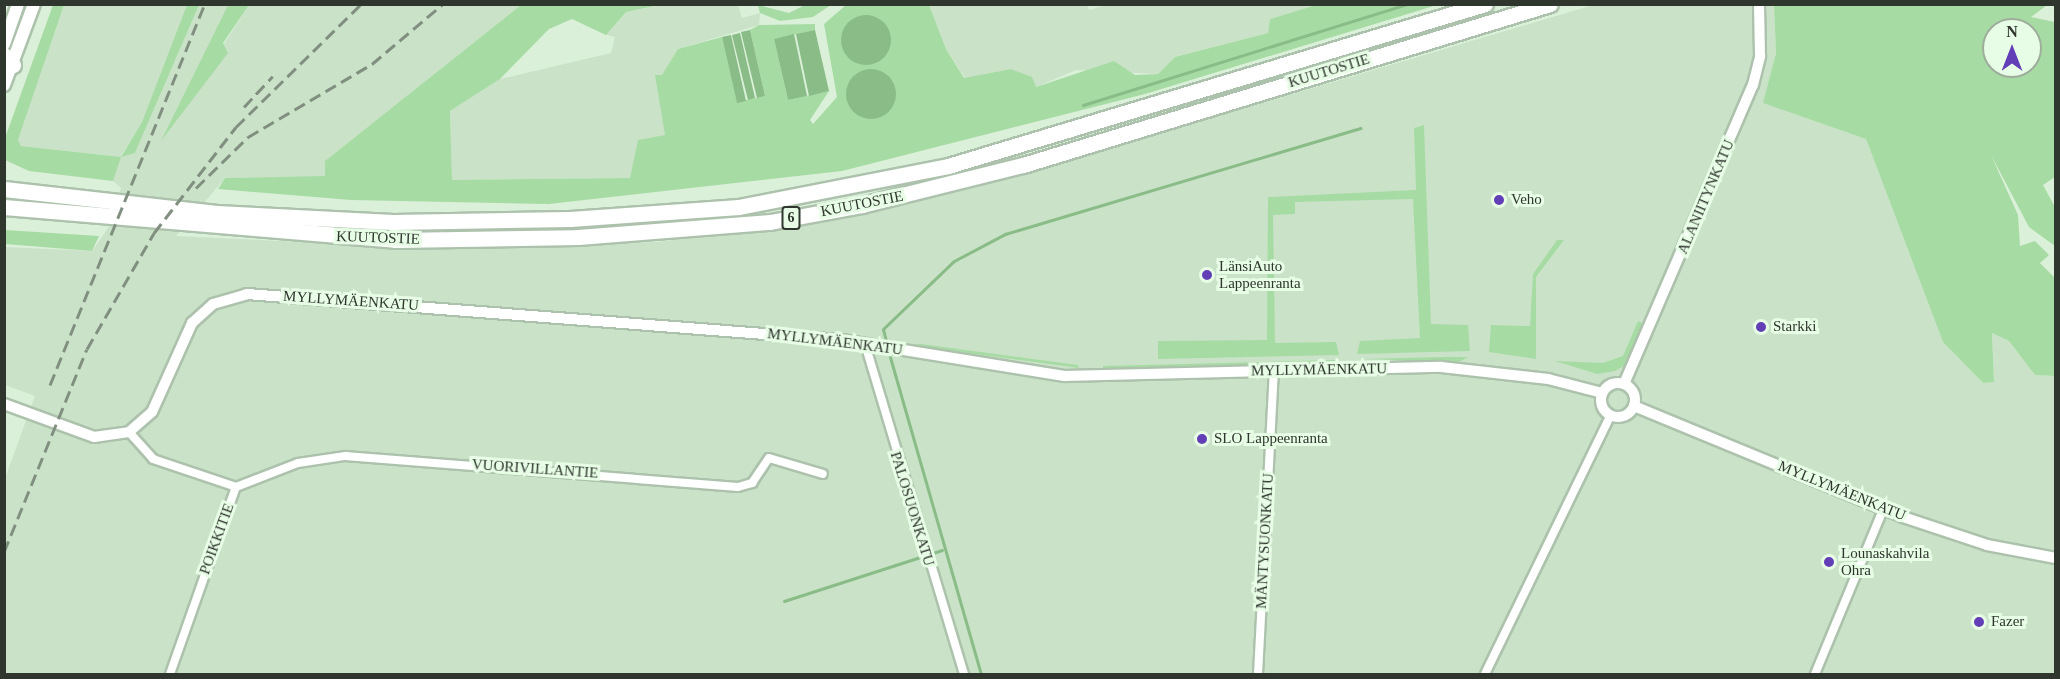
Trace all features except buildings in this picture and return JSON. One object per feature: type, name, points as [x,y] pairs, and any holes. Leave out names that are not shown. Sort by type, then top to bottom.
[{"type":"highway","name":"KUUTOSTIE","points":[[4,189],[217,213],[393,222],[537,220],[667,214],[812,196],[948,166],[1485,4]]},
{"type":"highway","name":"KUUTOSTIE","points":[[4,207],[395,240],[578,237],[770,222],[1012,168],[1550,4]]},
{"type":"highway","points":[[4,181],[217,213]]},
{"type":"main road","points":[[4,45],[18,4]]},
{"type":"main road","points":[[4,85],[7,63],[34,4]]},
{"type":"main road","name":"ALANIITYNKATU","points":[[1624,384],[1753,85],[1761,45],[1759,4]]},
{"type":"main road","name":"MYLLYMÄENKATU","points":[[134,430],[160,396],[192,323],[213,304],[247,294],[865,344],[1064,376],[1480,369],[1602,393]]},
{"type":"main road","points":[[1624,384],[1634,393],[1634,406],[1628,414],[1610,416],[1602,393],[1624,384]]},
{"type":"main road","points":[[4,404],[94,437],[134,430]]},
{"type":"main road","name":"MYLLYMÄENKATU","points":[[1634,406],[1883,510],[1988,545],[2055,558]]},
{"type":"street","name":"PALOSUONKATU","points":[[865,344],[964,675]]},
{"type":"street","name":"MÄNTYSUONKATU","points":[[1258,675],[1274,371]]},
{"type":"street","points":[[1485,675],[1610,416]]},
{"type":"street","name":"POIKKITIE","points":[[134,430],[153,459],[236,487],[170,675]]},
{"type":"street","name":"VUORIVILLANTIE","points":[[236,487],[298,463],[345,456],[738,487],[752,483],[769,458],[823,474]]},
{"type":"street","points":[[1815,675],[1883,510]]},
{"type":"shaded area","points":[[738,4],[742,18],[760,13],[759,25],[678,49],[662,76],[665,136],[631,178],[452,180],[450,111],[500,79],[611,53],[615,37],[606,35],[626,12],[659,5]]},
{"type":"shaded area","points":[[1087,4],[1089,10],[1109,4],[1316,5],[1270,19],[1268,33],[1175,57],[1158,74],[1076,70],[1036,87],[1011,69],[965,78],[946,49],[929,5]]},
{"type":"shaded area","points":[[53,5],[64,5],[18,140],[21,146],[121,157],[113,181],[29,171],[5,160],[5,138]]},
{"type":"shaded area","points":[[64,5],[188,5],[142,122],[121,156],[135,153],[199,5],[228,5],[165,135],[249,5],[521,5],[325,161],[325,177],[225,178],[176,236],[427,248],[658,242],[862,214],[1026,173],[1593,5],[1774,5],[1776,53],[1764,103],[1866,139],[1943,342],[1983,383],[1994,381],[1992,333],[2009,341],[2035,375],[2055,376],[2055,674],[5,674],[4,481],[35,396],[5,385],[5,247],[92,251],[108,228],[121,188],[113,181],[120,157],[21,146],[18,140]]},
{"type":"shaded area","points":[[187,5],[199,5],[135,153],[121,157],[142,122]]},
{"type":"shaded area","points":[[228,5],[249,5],[223,43],[228,53],[161,141]]},
{"type":"shaded area","points":[[521,5],[659,5],[626,12],[606,35],[572,19],[549,29],[500,79],[450,111],[452,180],[630,178],[638,140],[665,135],[655,75],[662,75],[678,49],[722,37],[737,102],[765,96],[750,30],[759,25],[815,24],[815,30],[774,39],[788,100],[829,91],[810,120],[813,124],[837,97],[824,24],[846,5],[929,5],[946,49],[964,78],[1011,69],[1032,77],[1036,87],[1114,61],[1135,75],[1158,74],[1175,57],[1268,33],[1270,19],[1316,5],[1437,5],[1145,94],[842,171],[549,204],[351,200],[218,189],[225,178],[325,176],[325,161]]},
{"type":"shaded area","points":[[758,5],[789,13],[805,5],[831,5],[813,17],[780,21],[760,13]]},
{"type":"shaded area","points":[[1774,5],[2047,5],[2031,17],[2036,18],[1982,18],[1982,78],[2042,78],[2042,19],[2055,22],[2055,177],[2043,185],[2055,207],[2055,246],[2029,227],[1991,155],[2018,215],[2020,246],[2035,241],[2049,255],[2040,263],[2055,278],[2055,376],[2035,375],[2009,341],[1992,333],[1994,382],[1983,383],[1943,342],[1866,139],[1763,103],[1776,53]]},
{"type":"shaded area","points":[[871,15],[884,22],[890,30],[890,50],[884,58],[876,64],[861,65],[848,58],[842,50],[841,35],[848,22],[856,16]]},
{"type":"shaded area","points":[[750,30],[765,96],[757,98],[741,32]]},
{"type":"shaded area","points":[[815,30],[829,91],[809,96],[796,34]]},
{"type":"shaded area","points":[[740,33],[755,98],[748,100],[732,35]]},
{"type":"shaded area","points":[[794,34],[807,96],[788,100],[774,39]]},
{"type":"shaded area","points":[[731,35],[746,101],[737,103],[722,37]]},
{"type":"shaded area","points":[[876,69],[889,76],[895,84],[895,104],[889,112],[881,118],[866,119],[853,112],[847,104],[846,89],[853,76],[861,70]]},
{"type":"shaded area","points":[[1424,125],[1431,324],[1468,325],[1470,351],[1357,354],[1360,341],[1420,338],[1413,199],[1295,202],[1295,214],[1273,215],[1275,343],[1336,342],[1339,355],[1158,359],[1158,341],[1267,340],[1268,197],[1416,190],[1414,128]]},
{"type":"shaded area","points":[[5,230],[99,236],[92,251],[5,244]]},
{"type":"shaded area","points":[[1557,240],[1564,240],[1536,277],[1536,359],[1489,352],[1491,325],[1530,326],[1533,274]]},
{"type":"shaded area","points":[[1638,321],[1644,324],[1626,365],[1615,371],[1597,374],[1555,361],[1603,363],[1623,356]]},
{"type":"shaded area","points":[[921,344],[1078,365],[1079,368],[907,345]]},
{"type":"shaded area","points":[[1442,357],[1468,357],[1459,362],[1362,359]]},
{"type":"shaded area","points":[[1335,360],[1335,363],[1103,370],[1103,366]]},
{"type":"waterway","points":[[1083,105],[1408,4]]},
{"type":"waterway","points":[[886,341],[883,329],[954,261],[1005,234],[1361,128]]},
{"type":"waterway","points":[[890,357],[981,674]]},
{"type":"waterway","points":[[784,601],[942,550]]},
{"type":"railway","points":[[50,385],[205,4]]},
{"type":"railway","points":[[4,552],[87,349],[154,233],[236,127],[361,4]]},
{"type":"railway","points":[[196,188],[248,137],[372,64],[443,4]]},
{"type":"railway","points":[[244,107],[273,76]]},
{"type":"place","name":"Veho","points":[[1499,200]]},
{"type":"place","name":"LänsiAuto Lappeenranta","points":[[1207,275]]},
{"type":"place","name":"Starkki","points":[[1761,327]]},
{"type":"place","name":"SLO Lappeenranta","points":[[1202,439]]},
{"type":"place","name":"Lounaskahvila Ohra","points":[[1829,562]]},
{"type":"place","name":"Fazer","points":[[1979,622]]}]
